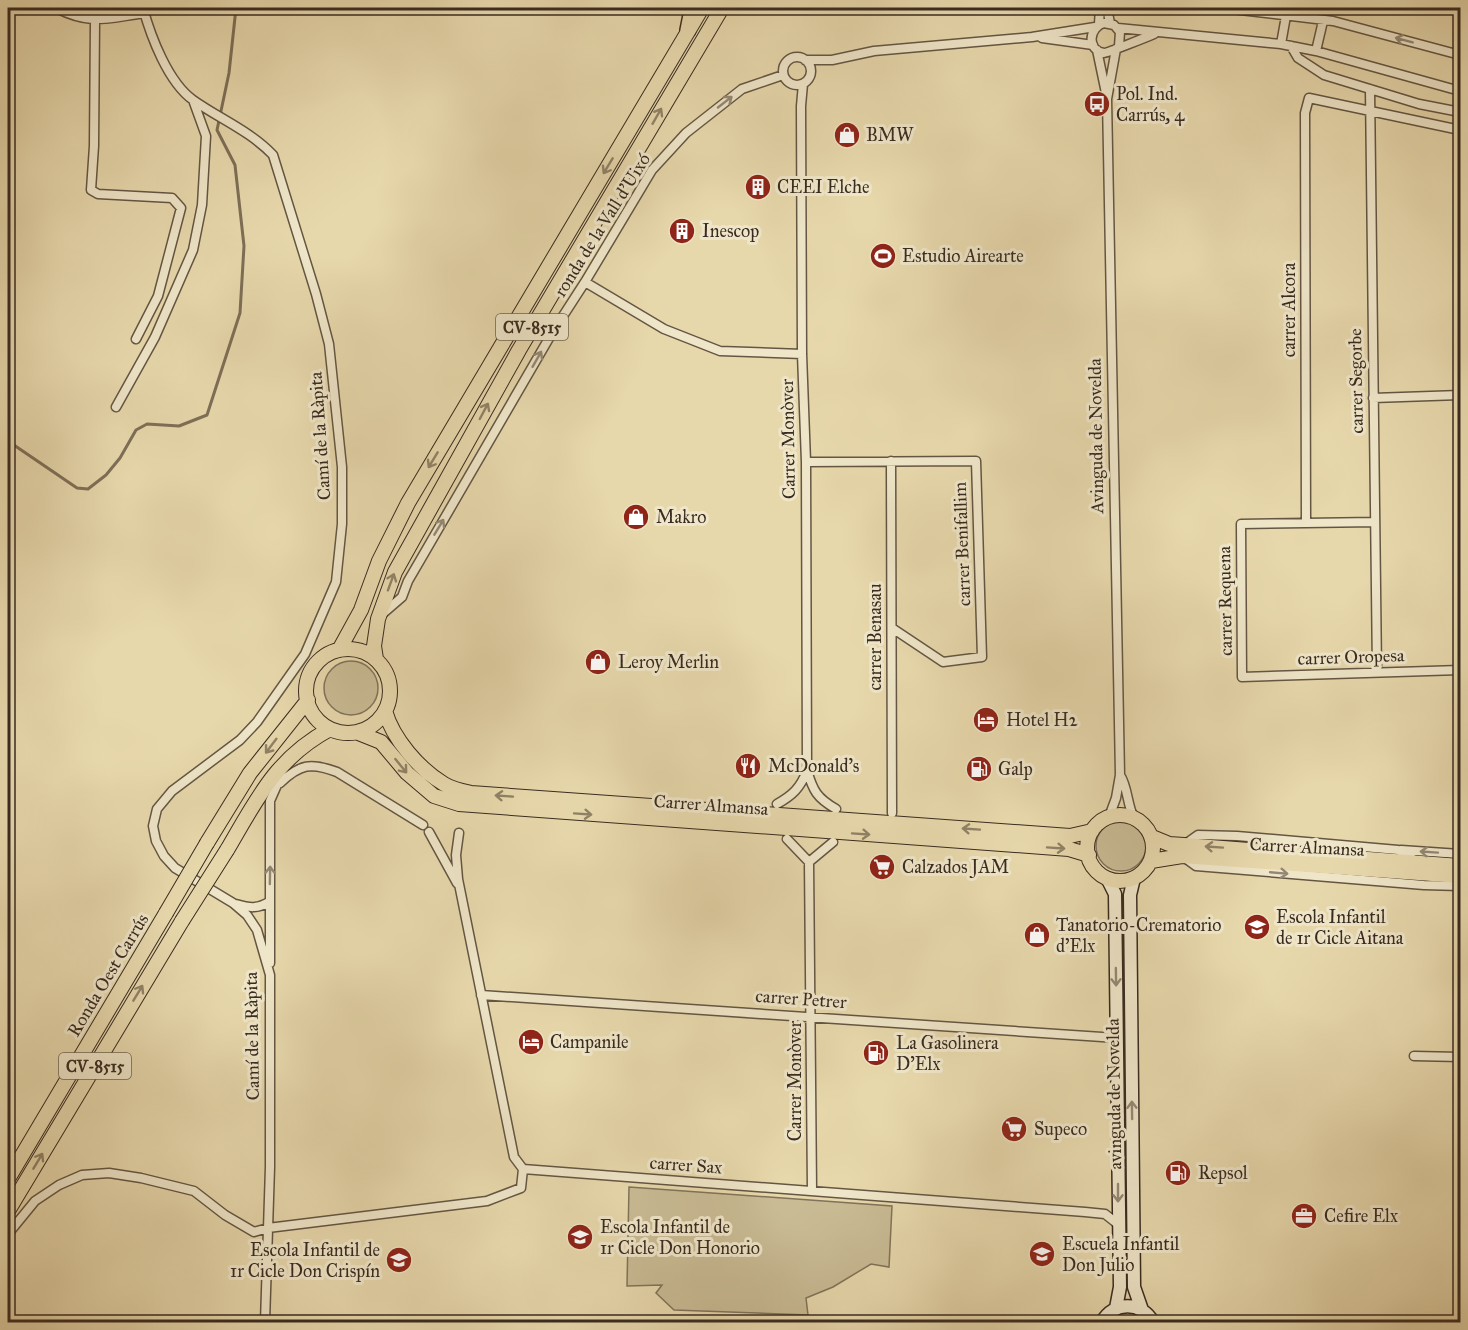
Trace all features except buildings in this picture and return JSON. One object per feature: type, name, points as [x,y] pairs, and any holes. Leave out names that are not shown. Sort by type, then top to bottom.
[{"type":"highway","points":[[688,30],[695,8]]},
{"type":"main road","name":"CV-8515","points":[[308,700],[306,687],[316,663],[339,650],[361,610],[379,561],[408,503],[702,8]]},
{"type":"main road","name":"CV-8515","points":[[385,711],[390,689],[384,668],[376,659],[374,645],[378,619],[395,572],[581,244],[722,8]]},
{"type":"main road","points":[[339,650],[352,649],[365,652],[376,659]]},
{"type":"main road","points":[[308,700],[316,717],[330,729],[343,732],[356,732],[373,725],[385,711]]},
{"type":"main road","name":"Ronda Oest Carrús","points":[[8,1179],[250,773],[308,700]]},
{"type":"main road","name":"Carrer Almansa","points":[[385,711],[388,722],[402,744],[422,767],[443,784],[463,792],[1070,836],[1092,831]]},
{"type":"main road","name":"CV-8515","points":[[302,746],[330,729]]},
{"type":"main road","name":"Carrer Almansa","points":[[356,732],[381,742],[407,773],[434,796],[459,804],[1069,849],[1089,855]]},
{"type":"main road","points":[[279,781],[302,746]]},
{"type":"main road","name":"Ronda Oest Carrús","points":[[8,1210],[257,799],[277,770],[302,746]]},
{"type":"main road","points":[[463,792],[478,782]]},
{"type":"main road","points":[[1121,815],[1134,818],[1144,825],[1152,837],[1151,861],[1142,873],[1134,878],[1120,881],[1107,878],[1094,868],[1089,855],[1088,843],[1092,831],[1101,821],[1109,817],[1121,815]]},
{"type":"main road","points":[[1152,837],[1183,851],[1461,866]]},
{"type":"main road","name":"Carrer Almansa","points":[[1151,861],[1183,851],[1461,876]]},
{"type":"main road","name":"avinguda de Novelda","points":[[1107,878],[1115,894],[1120,1287],[1116,1308]]},
{"type":"main road","name":"avinguda de Novelda","points":[[1134,878],[1130,895],[1134,1287],[1142,1310]]},
{"type":"main road","points":[[1102,1321],[1116,1308],[1132,1306],[1142,1310],[1153,1323]]},
{"type":"street","points":[[56,8],[72,16],[95,20],[144,10]]},
{"type":"street","points":[[1100,8],[1097,26],[1091,35],[1107,97]]},
{"type":"street","points":[[1107,8],[1120,37],[1107,97]]},
{"type":"street","points":[[1223,8],[1333,21],[1461,55]]},
{"type":"street","name":"Camí de la Ràpita","points":[[144,10],[159,52],[175,79],[193,100],[258,140],[273,155],[329,344],[342,467],[342,524],[336,582],[305,654],[257,722],[240,740],[172,791],[157,809],[153,826],[156,841],[164,856],[175,868],[233,903],[247,915],[257,930],[270,975],[265,1323]]},
{"type":"street","points":[[1281,44],[1286,16]]},
{"type":"street","points":[[95,20],[94,146],[91,190],[98,194],[172,198],[181,208],[158,296],[136,339]]},
{"type":"street","points":[[1316,51],[1323,21]]},
{"type":"street","points":[[832,60],[811,73],[807,81],[798,85],[786,81],[783,75],[783,68],[788,60],[796,57],[805,60],[832,60],[874,51],[1032,37],[1097,26],[1114,26],[1159,33],[1281,44],[1316,51],[1461,91]]},
{"type":"street","points":[[1032,37],[1095,47],[1106,53],[1159,33]]},
{"type":"street","points":[[1290,46],[1298,58],[1324,75],[1419,104],[1461,112]]},
{"type":"street","points":[[805,60],[811,73]]},
{"type":"street","name":"ronda de la Vall d'Uixó","points":[[378,619],[402,597],[408,581],[552,333],[652,171],[686,133],[742,89],[783,75]]},
{"type":"street","name":"Carrer Monòver","points":[[798,85],[801,106],[802,354],[807,462],[807,770],[816,795],[836,809]]},
{"type":"street","name":"carrer Segorbe","points":[[1370,89],[1377,672]]},
{"type":"street","name":"Avinguda de Novelda","points":[[1107,97],[1120,775],[1109,817]]},
{"type":"street","name":"carrer Alcora","points":[[1306,523],[1305,113],[1310,98],[1369,111]]},
{"type":"street","points":[[116,407],[155,337],[193,250],[202,206],[206,136],[193,100]]},
{"type":"street","points":[[1369,111],[1461,130]]},
{"type":"street","points":[[585,282],[664,329],[720,351],[802,354]]},
{"type":"street","points":[[1373,398],[1461,395]]},
{"type":"street","name":"carrer Benasau","points":[[891,461],[892,813]]},
{"type":"street","name":"carrer Benifallim","points":[[807,462],[976,461],[982,657],[943,662],[892,628]]},
{"type":"street","points":[[1306,523],[1375,522]]},
{"type":"street","name":"carrer Requena","points":[[1242,677],[1241,524],[1306,523]]},
{"type":"street","name":"carrer Oropesa","points":[[1242,677],[1461,670]]},
{"type":"street","points":[[270,975],[270,801],[279,781],[291,772],[307,766],[323,766],[337,772],[426,829],[460,888]]},
{"type":"street","points":[[777,804],[800,788],[807,770]]},
{"type":"street","name":"Avinguda de Novelda","points":[[1120,775],[1124,781],[1134,818]]},
{"type":"street","points":[[8,1234],[35,1201],[59,1185],[82,1175],[109,1173],[194,1191],[225,1215],[254,1232],[268,1228],[488,1201],[521,1188],[523,1169],[514,1157],[460,888],[456,855],[459,833]]},
{"type":"street","points":[[1461,854],[1237,836],[1198,835],[1183,851],[1196,866],[1461,886]]},
{"type":"street","points":[[787,839],[809,862],[833,842]]},
{"type":"street","points":[[1398,850],[1419,862]]},
{"type":"street","name":"Carrer Monòver","points":[[809,862],[812,1191]]},
{"type":"street","points":[[1400,871],[1424,885]]},
{"type":"street","points":[[233,903],[247,908],[259,908],[269,902]]},
{"type":"street","name":"carrer Petrer","points":[[481,994],[1117,1038]]},
{"type":"street","points":[[1414,1056],[1461,1057]]},
{"type":"street","name":"carrer Sax","points":[[523,1169],[1105,1214],[1119,1225]]},
{"type":"shaded area","points":[[351,661],[361,663],[370,669],[376,678],[378,688],[376,698],[370,707],[361,713],[351,715],[341,713],[332,707],[326,698],[324,688],[326,678],[332,669],[341,663]]},
{"type":"shaded area","points":[[1121,821],[1130,823],[1141,832],[1146,846],[1144,855],[1135,866],[1121,871],[1112,869],[1101,860],[1096,846],[1098,837],[1107,826]]},
{"type":"shaded area","points":[[629,1187],[892,1206],[889,1267],[871,1264],[833,1287],[806,1298],[808,1315],[674,1310],[656,1293],[662,1285],[627,1286]]},
{"type":"waterway","points":[[8,441],[77,488],[88,489],[106,475],[120,458],[136,430],[147,424],[179,426],[207,415],[240,313],[244,246],[235,165],[217,130],[229,73],[236,8]]},
{"type":"place","name":"Pol. Ind. Carrús, 4","points":[[1097,104]]},
{"type":"place","name":"BMW","points":[[847,135]]},
{"type":"place","name":"CEEI Elche","points":[[758,187]]},
{"type":"place","name":"Inescop","points":[[682,231]]},
{"type":"place","name":"Estudio Airearte","points":[[883,256]]},
{"type":"place","name":"Makro","points":[[636,517]]},
{"type":"place","name":"Leroy Merlin","points":[[598,662]]},
{"type":"place","name":"Hotel H2","points":[[986,720]]},
{"type":"place","name":"McDonald's","points":[[748,766]]},
{"type":"place","name":"Galp","points":[[979,769]]},
{"type":"place","name":"Calzados JAM","points":[[882,867]]},
{"type":"place","name":"Escola Infantil de 1r Cicle Aitana","points":[[1257,927]]},
{"type":"place","name":"Tanatorio-Crematorio d'Elx","points":[[1037,935]]},
{"type":"place","name":"Campanile","points":[[531,1042]]},
{"type":"place","name":"La Gasolinera D'Elx","points":[[876,1053]]},
{"type":"place","name":"Supeco","points":[[1014,1129]]},
{"type":"place","name":"Repsol","points":[[1178,1173]]},
{"type":"place","name":"Cefire Elx","points":[[1304,1216]]},
{"type":"place","name":"Escola Infantil de 1r Cicle Don Honorio","points":[[580,1237]]},
{"type":"place","name":"Escuela Infantil Don Julio","points":[[1042,1254]]},
{"type":"place","name":"Escola Infantil de 1r Cicle Don Crispín","points":[[399,1260]]}]
